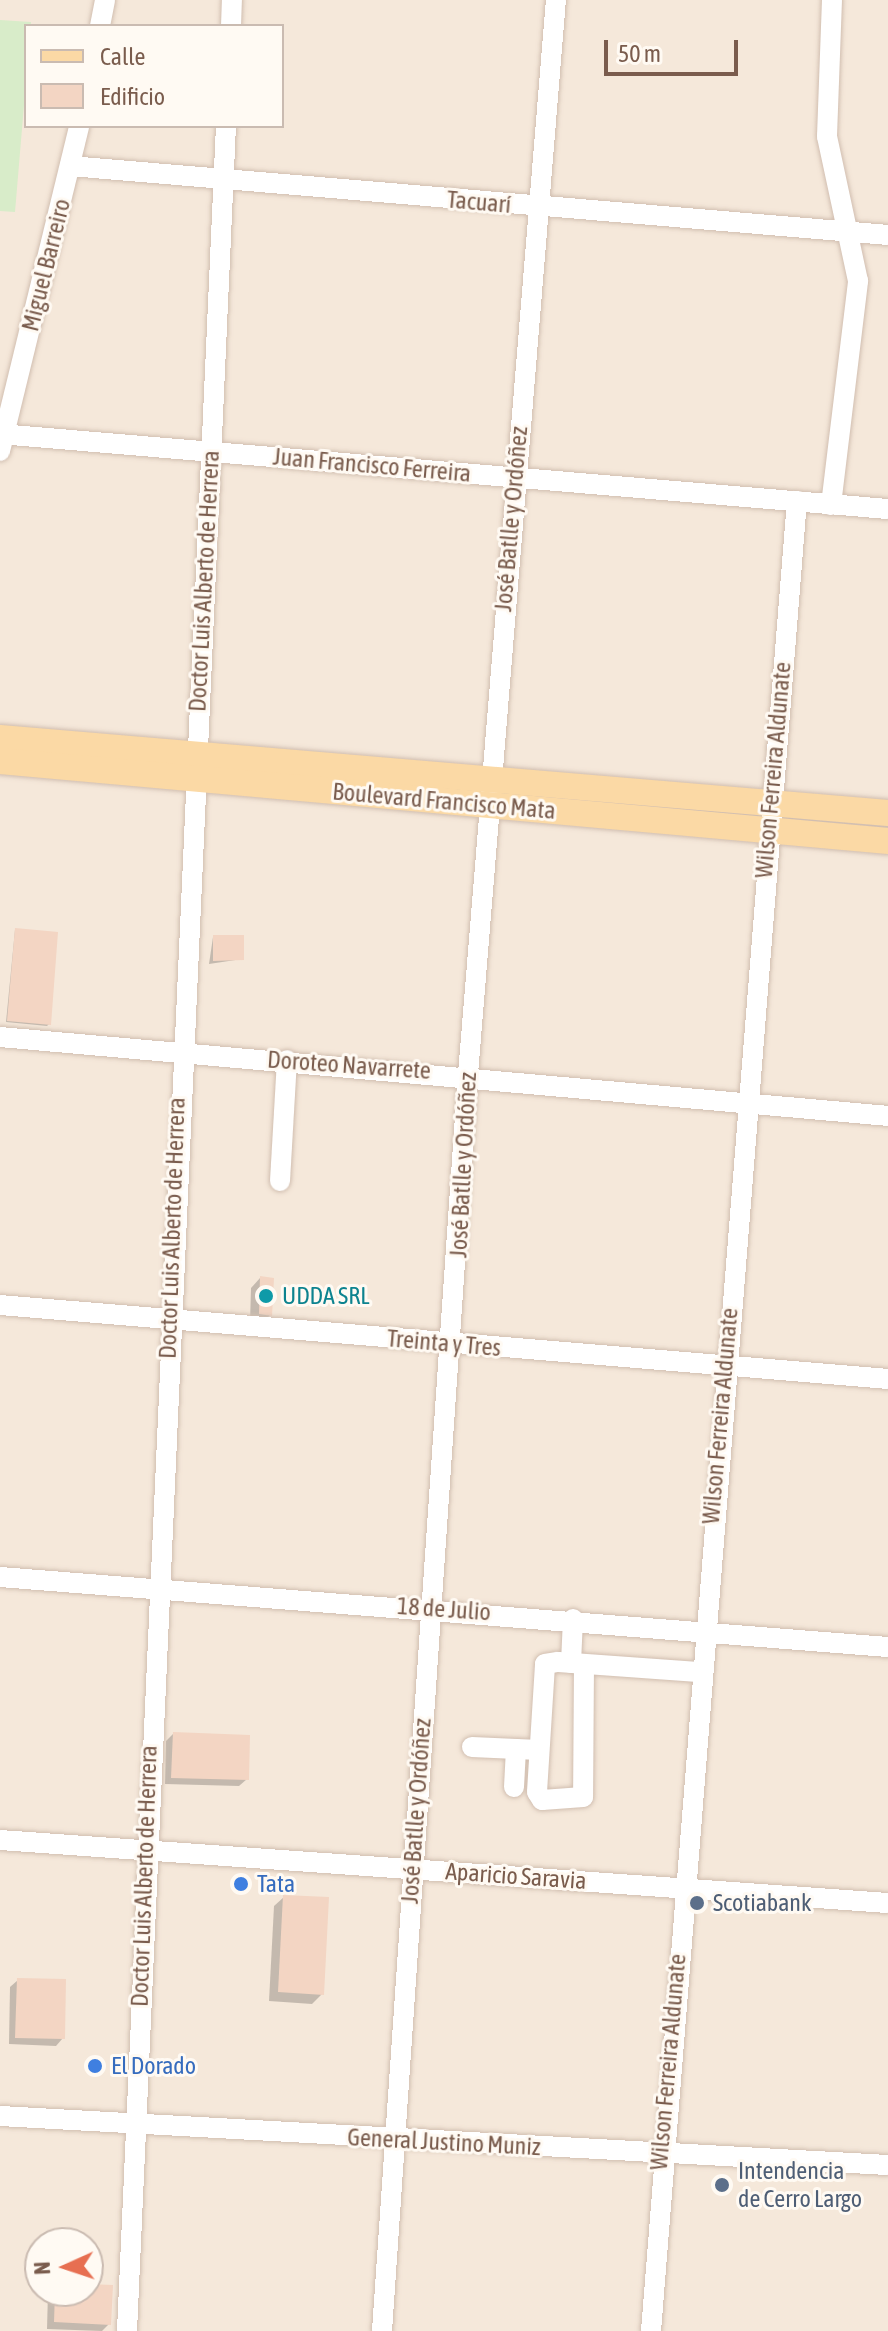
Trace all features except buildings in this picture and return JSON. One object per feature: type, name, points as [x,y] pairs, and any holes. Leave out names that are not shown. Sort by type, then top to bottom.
[{"type":"main road","name":"Boulevard Francisco Mata","points":[[0,738],[489,806],[888,841]]},
{"type":"main road","name":"Boulevard Francisco Mata","points":[[0,761],[491,776],[888,813]]},
{"type":"street","points":[[100,24],[105,0]]},
{"type":"street","points":[[231,24],[232,0]]},
{"type":"street","name":"José Batlle y Ordóñez","points":[[382,2331],[392,2138],[452,1344],[468,1074],[513,477],[541,207],[556,0]]},
{"type":"street","points":[[831,505],[858,281],[854,233],[827,136],[832,0]]},
{"type":"street","name":"Miguel Barreiro","points":[[1,440],[79,128]]},
{"type":"street","name":"Doctor Luis Alberto de Herrera","points":[[127,2331],[138,2124],[143,1850],[179,1052],[226,128]]},
{"type":"street","name":"Tacuarí","points":[[70,166],[888,235]]},
{"type":"street","name":"Juan Francisco Ferreira","points":[[1,440],[210,452],[888,509]]},
{"type":"street","name":"Wilson Ferreira Aldunate","points":[[651,2331],[660,2155],[744,1102],[797,501]]},
{"type":"street","name":"Doroteo Navarrete","points":[[0,1037],[468,1074],[888,1116]]},
{"type":"street","points":[[280,1181],[287,1060]]},
{"type":"street","name":"Treinta y Tres","points":[[0,1305],[724,1369],[888,1379]]},
{"type":"street","name":"18 de Julio","points":[[0,1577],[703,1628],[888,1647]]},
{"type":"street","points":[[566,1618],[571,1663],[580,1801],[539,1797],[544,1668],[571,1663],[699,1672]]},
{"type":"street","points":[[472,1747],[539,1750]]},
{"type":"street","points":[[514,1787],[516,1749]]},
{"type":"street","name":"Aparicio Saravia","points":[[0,1840],[888,1903]]},
{"type":"street","name":"General Justino Muniz","points":[[0,2116],[660,2155],[888,2165]]},
{"type":"shaded area","points":[[0,0],[888,0],[888,2331],[0,2331]]},
{"type":"green space","points":[[0,20],[31,22],[24,24],[24,105],[15,212],[0,211]]},
{"type":"place","name":"UDDA SRL","points":[[266,1296]]},
{"type":"place","name":"Tata","points":[[241,1884]]},
{"type":"place","name":"Scotiabank","points":[[697,1903]]},
{"type":"place","name":"El Dorado","points":[[95,2066]]},
{"type":"place","name":"Intendencia de Cerro Largo","points":[[722,2185]]}]
